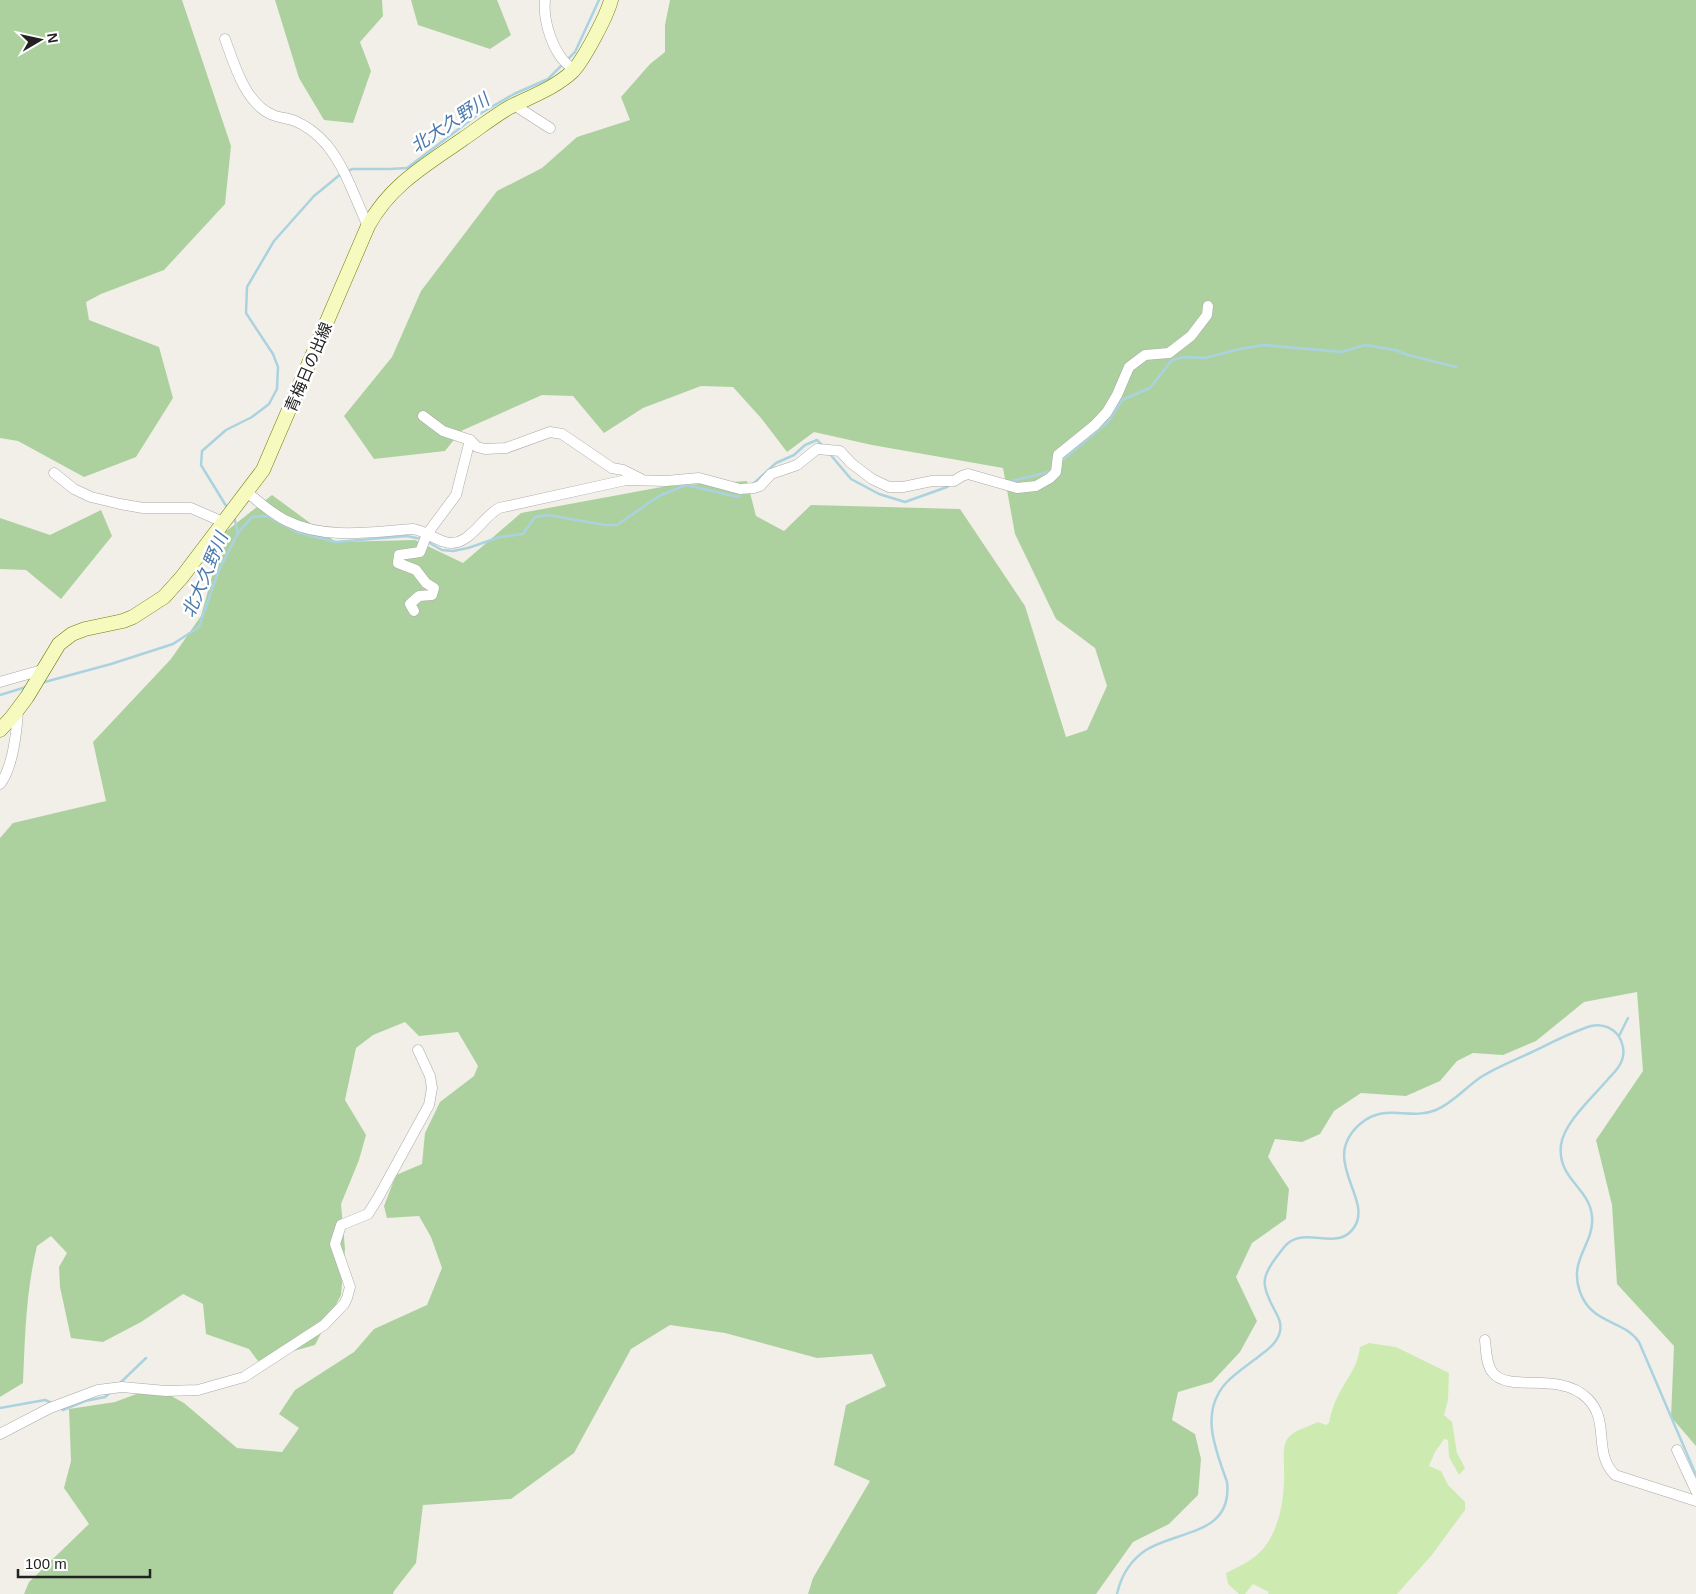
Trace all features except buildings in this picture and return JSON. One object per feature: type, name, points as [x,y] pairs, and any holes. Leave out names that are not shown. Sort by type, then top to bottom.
[{"type":"main road","name":"青梅日の出線","points":[[0,730],[30,692],[59,644],[72,634],[86,629],[124,621],[145,611],[164,597],[182,577],[263,470],[368,226],[376,211],[387,197],[403,182],[514,105],[558,83],[581,60],[611,0]]},
{"type":"street","points":[[544,0],[545,18],[560,57],[572,68]]},
{"type":"street","points":[[224,39],[235,68],[258,106],[272,115],[294,120],[305,126],[325,144],[342,167],[368,226]]},
{"type":"street","points":[[514,105],[550,128]]},
{"type":"street","points":[[246,492],[286,521],[313,529],[353,533],[413,529],[446,543],[457,542],[473,532],[492,512],[508,506],[626,480],[666,481],[699,478],[740,489],[754,488],[760,486],[771,474],[797,465],[812,452],[823,448],[840,451],[851,463],[872,479],[889,487],[903,487],[932,481],[954,481],[968,474],[1018,488],[1036,486],[1056,472],[1058,455],[1096,425],[1107,412],[1117,395],[1129,367],[1145,355],[1169,353],[1191,336],[1206,315],[1208,306]]},
{"type":"street","points":[[423,416],[443,431],[470,440],[485,450],[506,448],[550,432],[562,434],[612,468],[623,470],[644,480]]},
{"type":"street","points":[[414,611],[410,604],[419,596],[432,594],[434,588],[426,583],[416,570],[398,563],[399,555],[420,552],[428,534],[456,495],[470,440]]},
{"type":"street","points":[[54,473],[74,489],[90,497],[143,508],[191,508],[229,514]]},
{"type":"street","points":[[0,682],[40,675]]},
{"type":"street","points":[[0,784],[5,778],[10,764],[18,709]]},
{"type":"street","points":[[0,1434],[50,1408],[108,1388],[122,1387],[166,1391],[198,1390],[244,1377],[324,1325],[340,1309],[347,1298],[350,1287],[335,1244],[341,1225],[368,1214],[429,1104],[432,1088],[430,1076],[418,1050]]},
{"type":"street","points":[[1484,1340],[1488,1365],[1493,1374],[1502,1380],[1558,1383],[1586,1397],[1598,1412],[1601,1422],[1604,1460],[1608,1468],[1615,1475],[1696,1501]]},
{"type":"street","points":[[1677,1450],[1696,1491]]},
{"type":"green space","points":[[0,0],[182,0],[231,146],[225,204],[164,270],[101,294],[86,302],[89,320],[159,347],[173,398],[136,457],[84,477],[18,441],[0,438]]},
{"type":"green space","points":[[275,0],[382,0],[383,16],[360,42],[371,71],[353,123],[324,120],[299,78]]},
{"type":"green space","points":[[411,0],[497,0],[511,35],[490,49],[418,25]]},
{"type":"green space","points":[[670,0],[1696,0],[1696,1446],[1671,1417],[1674,1346],[1617,1284],[1612,1205],[1596,1140],[1643,1071],[1637,992],[1584,1002],[1536,1041],[1503,1055],[1473,1053],[1457,1061],[1440,1081],[1406,1096],[1361,1093],[1334,1111],[1320,1134],[1302,1142],[1275,1139],[1268,1157],[1289,1189],[1286,1219],[1252,1243],[1236,1277],[1257,1321],[1240,1352],[1212,1382],[1178,1392],[1172,1420],[1195,1434],[1201,1459],[1198,1495],[1169,1524],[1133,1542],[1096,1594],[808,1594],[813,1578],[870,1481],[834,1465],[846,1405],[886,1386],[872,1354],[817,1358],[725,1333],[670,1325],[631,1349],[574,1453],[511,1499],[423,1505],[416,1563],[393,1594],[24,1594],[29,1582],[89,1524],[64,1488],[71,1461],[69,1409],[115,1402],[155,1387],[184,1403],[237,1448],[282,1452],[299,1428],[279,1414],[295,1390],[354,1352],[374,1329],[427,1305],[442,1268],[431,1237],[419,1216],[387,1218],[384,1206],[396,1175],[422,1164],[425,1133],[440,1102],[474,1076],[478,1066],[458,1032],[419,1036],[405,1022],[373,1035],[356,1048],[345,1100],[366,1135],[359,1160],[341,1204],[345,1249],[341,1295],[315,1345],[258,1361],[249,1349],[206,1334],[203,1304],[183,1294],[141,1322],[103,1342],[71,1338],[60,1287],[59,1267],[67,1253],[51,1236],[37,1246],[33,1263],[27,1314],[23,1383],[0,1397],[0,838],[13,823],[106,801],[93,742],[171,659],[201,616],[224,533],[272,495],[336,542],[415,540],[463,563],[521,513],[667,486],[747,481],[756,516],[784,531],[811,505],[960,509],[1025,606],[1066,737],[1087,730],[1107,686],[1095,648],[1056,619],[1015,534],[1003,468],[872,445],[814,432],[787,452],[761,418],[733,387],[701,386],[643,408],[604,433],[573,396],[542,395],[461,431],[445,451],[374,459],[344,416],[392,357],[421,291],[497,191],[542,168],[577,137],[630,120],[621,97],[650,64],[665,52],[665,25]]},
{"type":"green space","points":[[101,510],[112,536],[61,599],[26,570],[0,569],[0,518],[50,535]]},
{"type":"green space","points":[[1369,1343],[1396,1347],[1449,1373],[1448,1400],[1444,1415],[1452,1422],[1457,1453],[1465,1468],[1459,1475],[1449,1457],[1448,1440],[1444,1439],[1435,1452],[1429,1466],[1441,1471],[1448,1485],[1465,1502],[1465,1510],[1431,1556],[1397,1594],[1268,1594],[1269,1592],[1253,1584],[1245,1594],[1239,1594],[1228,1584],[1226,1573],[1257,1555],[1273,1533],[1282,1500],[1286,1441],[1294,1433],[1318,1422],[1326,1425],[1329,1423],[1332,1410],[1355,1364],[1360,1347]]},
{"type":"waterway","name":"北大久野川","points":[[567,60],[575,52],[599,0]]},
{"type":"waterway","name":"北大久野川","points":[[347,171],[353,169],[407,168],[476,116],[514,94],[548,79],[563,64]]},
{"type":"waterway","name":"北大久野川","points":[[228,509],[201,465],[202,451],[226,430],[252,417],[269,404],[277,389],[278,367],[273,354],[246,313],[247,287],[274,241],[314,196],[342,173]]},
{"type":"waterway","points":[[1061,461],[1108,422],[1122,400],[1150,388],[1172,360],[1185,357],[1205,358],[1263,345],[1342,352],[1365,345],[1395,350],[1456,367]]},
{"type":"waterway","points":[[752,485],[776,463],[794,455],[805,445],[817,440],[822,445]]},
{"type":"waterway","points":[[829,453],[851,479],[879,494],[905,502],[947,487],[950,484]]},
{"type":"waterway","points":[[1012,481],[1049,472],[1053,468]]},
{"type":"waterway","points":[[426,541],[442,550],[453,551],[468,548],[500,537],[523,534],[535,517],[548,515],[605,525],[617,525],[659,496],[686,485],[738,497],[744,492]]},
{"type":"waterway","points":[[238,533],[252,517],[267,516],[297,532],[336,542],[407,536],[421,539]]},
{"type":"waterway","name":"北大久野川","points":[[41,683],[111,664],[173,644],[199,627],[218,572],[238,533],[234,517]]},
{"type":"waterway","name":"北大久野川","points":[[0,695],[26,687]]},
{"type":"waterway","points":[[1619,1036],[1628,1018]]},
{"type":"waterway","points":[[1117,1594],[1127,1569],[1146,1550],[1201,1528],[1212,1522],[1221,1512],[1227,1499],[1227,1482],[1212,1432],[1213,1407],[1226,1383],[1237,1372],[1275,1343],[1279,1335],[1280,1322],[1269,1300],[1265,1288],[1265,1277],[1270,1266],[1282,1250],[1295,1239],[1304,1237],[1340,1238],[1348,1234],[1355,1226],[1358,1215],[1357,1203],[1348,1178],[1344,1151],[1349,1138],[1360,1124],[1379,1114],[1416,1114],[1436,1110],[1493,1070],[1569,1034],[1591,1026],[1605,1026],[1615,1032],[1621,1041],[1623,1054],[1617,1070],[1574,1118],[1563,1136],[1561,1145],[1561,1157],[1564,1166],[1568,1175],[1585,1197],[1590,1206],[1592,1216],[1590,1235],[1579,1261],[1577,1280],[1585,1303],[1600,1316],[1625,1329],[1639,1342],[1696,1475]]},
{"type":"waterway","points":[[119,1384],[146,1358]]},
{"type":"waterway","points":[[61,1408],[63,1410],[85,1401],[105,1397],[111,1392]]},
{"type":"waterway","points":[[0,1408],[45,1400],[54,1404]]}]
